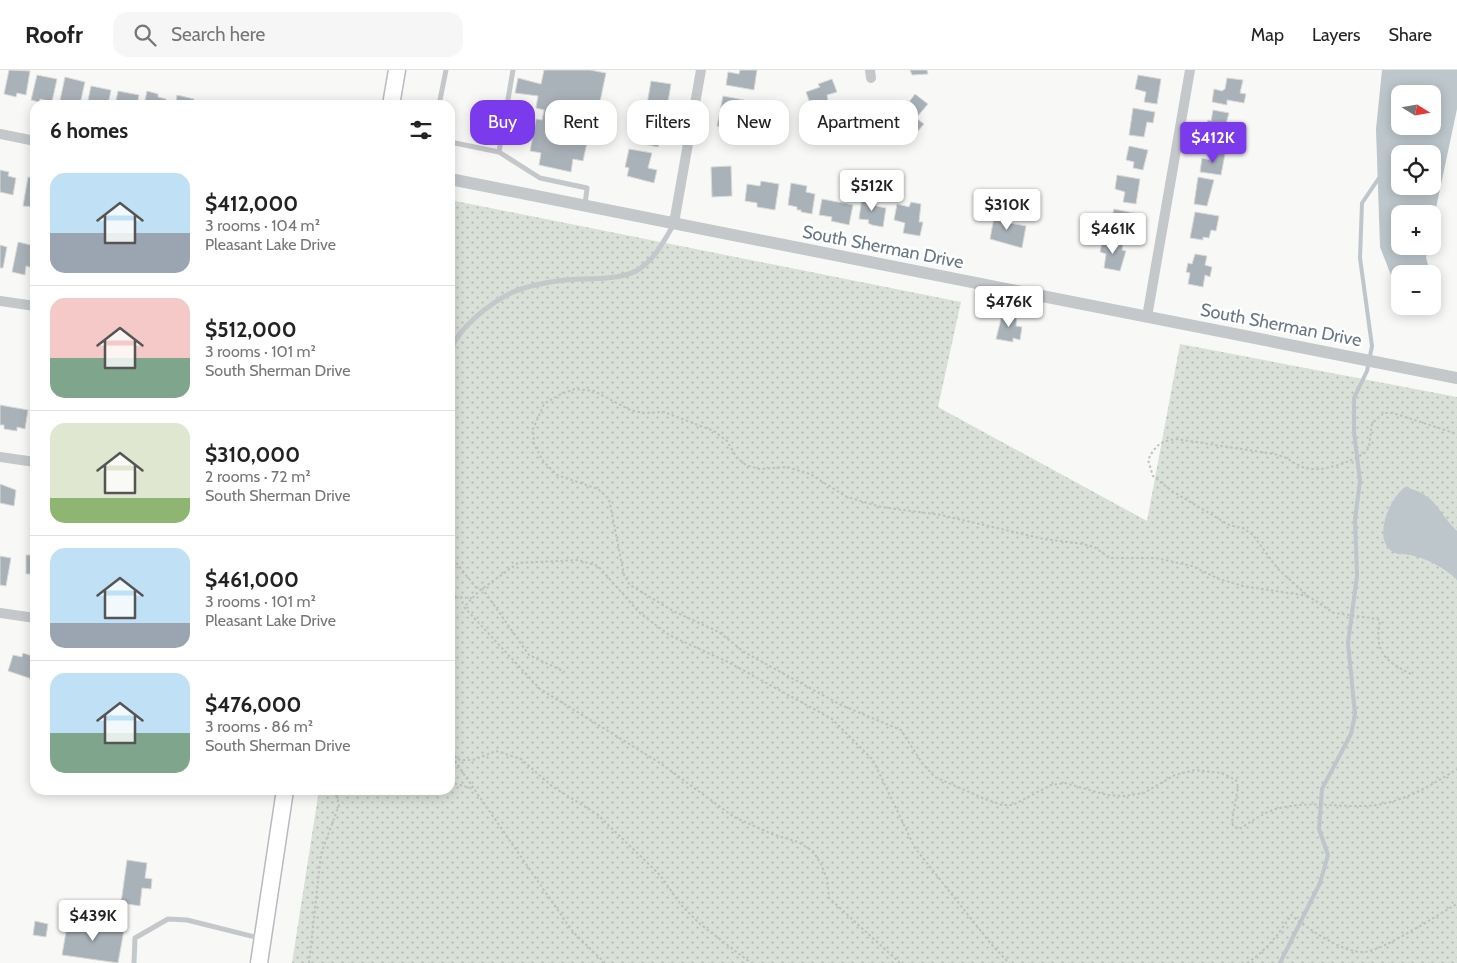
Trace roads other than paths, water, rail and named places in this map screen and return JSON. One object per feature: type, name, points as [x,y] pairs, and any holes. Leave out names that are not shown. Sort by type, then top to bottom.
[{"type":"main road","points":[[392,100],[397,70]]},
{"type":"main road","points":[[258,963],[284,795]]},
{"type":"street","points":[[674,223],[701,70]]},
{"type":"street","points":[[1147,317],[1190,70]]},
{"type":"street","points":[[0,134],[30,140]]},
{"type":"street","name":"South Sherman Drive","points":[[455,180],[1457,378]]},
{"type":"street","points":[[0,301],[30,305]]},
{"type":"street","points":[[0,457],[30,461]]},
{"type":"street","points":[[0,613],[30,617]]},
{"type":"lane","points":[[439,100],[446,70]]},
{"type":"lane","points":[[498,152],[513,70]]},
{"type":"lane","points":[[455,143],[498,152],[540,178],[588,188],[585,206]]},
{"type":"lane","points":[[455,338],[474,318],[513,292],[562,280],[619,276],[636,271],[655,257],[674,223]]},
{"type":"lane","points":[[134,963],[135,938],[168,919],[187,920],[262,938]]},
{"type":"waterway","points":[[1280,963],[1320,883],[1328,855],[1319,829],[1322,789],[1351,734],[1355,714],[1348,643],[1357,576],[1355,519],[1360,481],[1354,432],[1354,398],[1367,371],[1372,346],[1360,258],[1362,203],[1379,178]]}]
